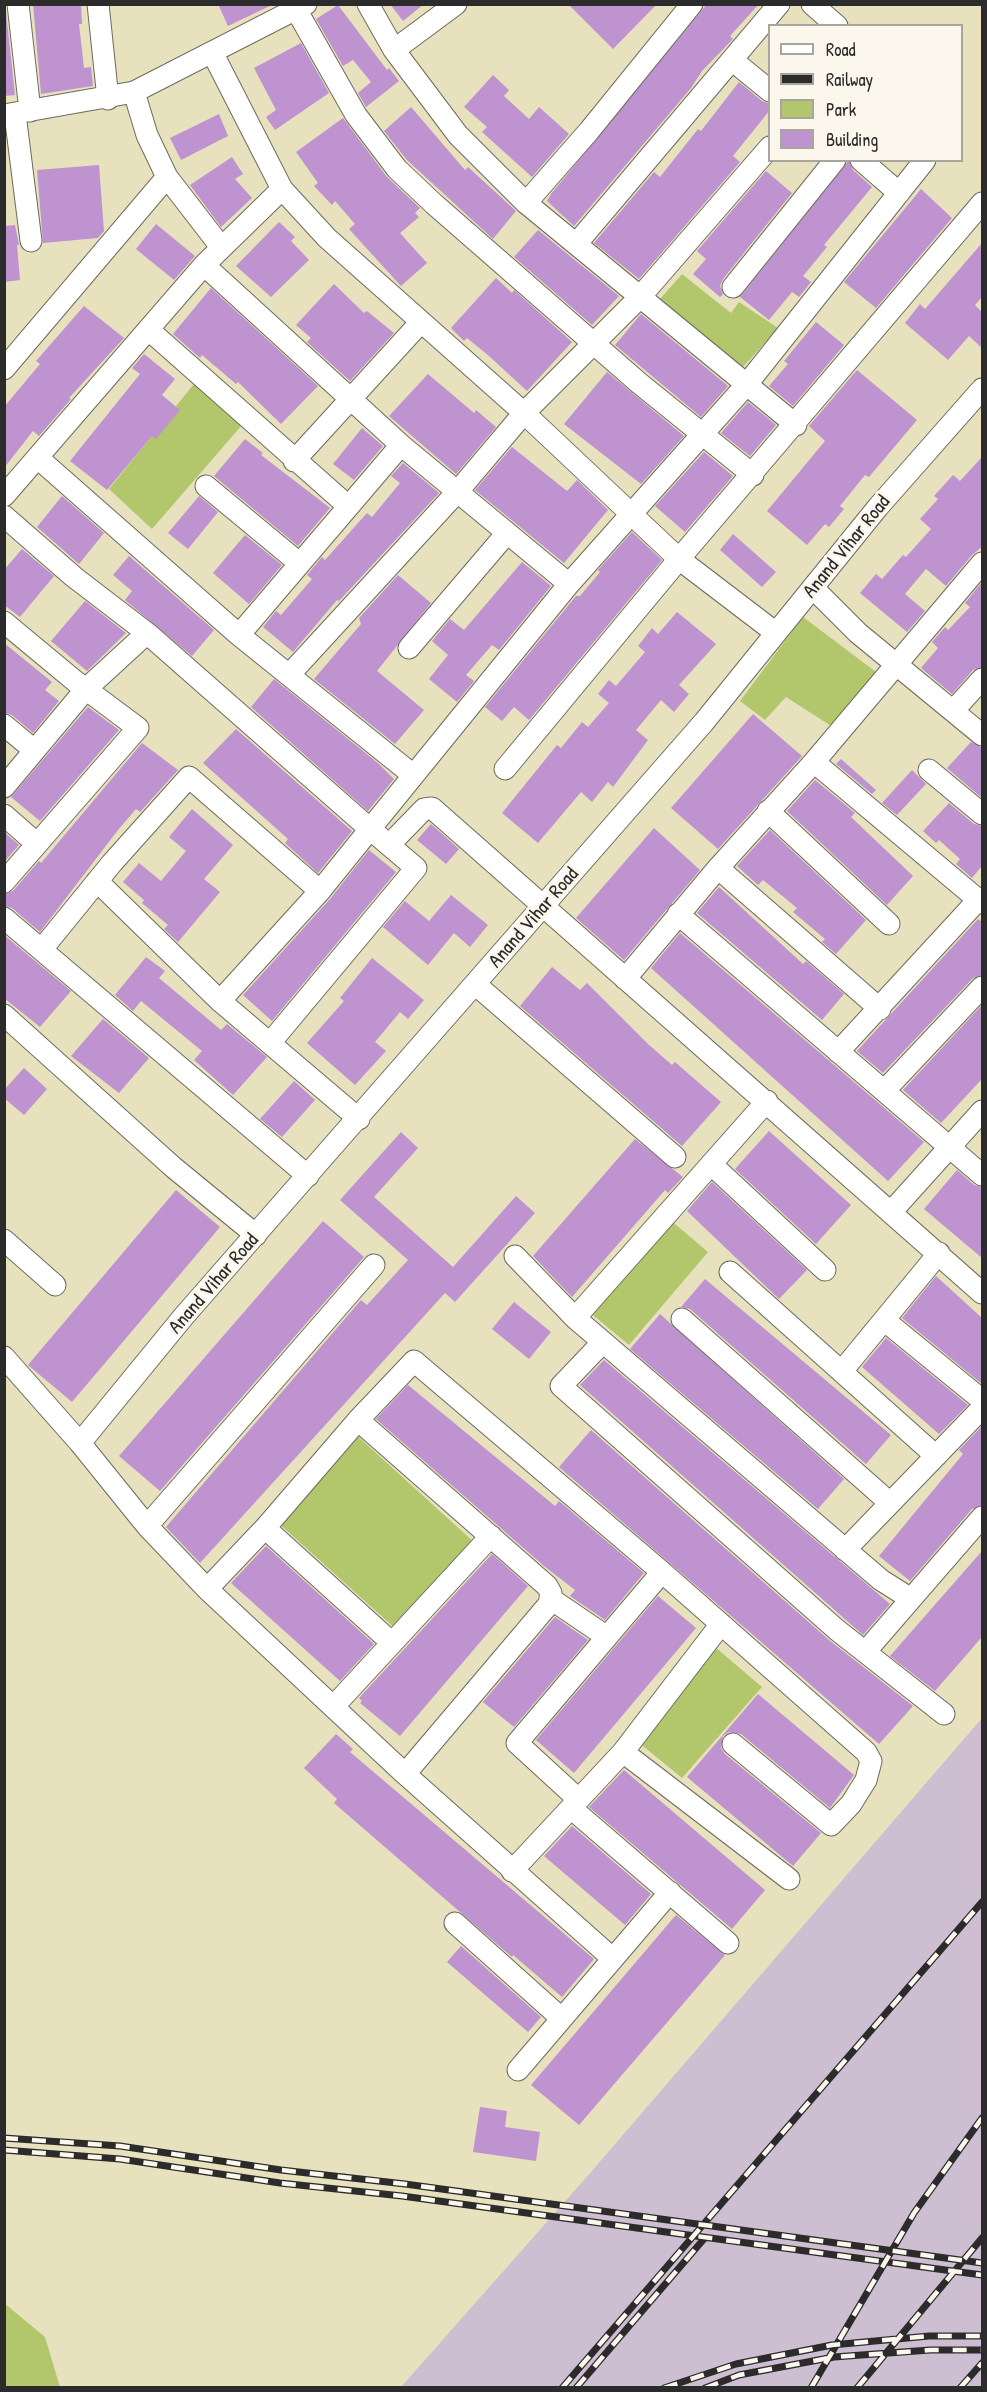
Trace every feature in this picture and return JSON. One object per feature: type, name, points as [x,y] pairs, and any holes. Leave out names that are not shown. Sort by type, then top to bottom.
[{"type":"street","points":[[18,4],[17,113],[31,241]]},
{"type":"street","points":[[98,4],[108,99]]},
{"type":"street","points":[[368,4],[394,50],[458,135],[526,203],[796,424]]},
{"type":"street","points":[[394,50],[456,4]]},
{"type":"street","points":[[577,243],[779,4]]},
{"type":"street","points":[[812,4],[835,24]]},
{"type":"street","points":[[17,113],[108,99],[134,92],[302,8],[356,115],[397,169],[594,343],[753,475]]},
{"type":"street","points":[[526,203],[589,131],[682,8]]},
{"type":"street","points":[[213,54],[282,189],[327,238],[524,413],[633,513],[679,559],[776,633]]},
{"type":"street","points":[[732,60],[768,89]]},
{"type":"street","points":[[134,92],[147,135],[167,177],[222,248]]},
{"type":"street","points":[[289,675],[458,491],[524,413],[639,297],[768,149]]},
{"type":"street","points":[[733,287],[833,162]]},
{"type":"street","points":[[863,162],[899,193]]},
{"type":"street","points":[[220,1001],[320,891],[413,775],[493,681],[569,584],[747,384],[923,162]]},
{"type":"street","points":[[4,369],[167,177]]},
{"type":"street","points":[[4,496],[204,265],[282,189]]},
{"type":"street","points":[[505,769],[679,559],[753,475],[982,203]]},
{"type":"street","points":[[204,265],[401,445],[569,584]]},
{"type":"street","points":[[294,461],[420,323]]},
{"type":"street","points":[[149,330],[227,396],[294,461],[348,506]]},
{"type":"street","name":"Anand Vihar Road","points":[[80,1443],[184,1316],[359,1119],[704,722],[878,507],[982,389]]},
{"type":"street","points":[[239,635],[401,445]]},
{"type":"street","points":[[38,458],[239,635],[413,775]]},
{"type":"street","points":[[206,486],[299,563]]},
{"type":"street","points":[[4,516],[74,577],[147,633],[416,868],[270,1043]]},
{"type":"street","points":[[409,648],[507,533]]},
{"type":"street","points":[[625,980],[718,867],[897,666],[982,564]]},
{"type":"street","points":[[813,588],[897,666],[982,735]]},
{"type":"street","points":[[4,622],[138,728],[4,882]]},
{"type":"street","points":[[4,787],[86,689],[147,633]]},
{"type":"street","points":[[953,711],[982,679]]},
{"type":"street","points":[[4,725],[34,750]]},
{"type":"street","points":[[813,762],[980,901],[838,1052]]},
{"type":"street","points":[[929,770],[982,814]]},
{"type":"street","points":[[42,949],[97,881],[189,777],[320,891]]},
{"type":"street","points":[[389,845],[424,809],[432,808],[625,980],[892,1210],[982,1293]]},
{"type":"street","points":[[768,812],[889,924]]},
{"type":"street","points":[[4,815],[37,844]]},
{"type":"street","points":[[718,867],[880,1009]]},
{"type":"street","points":[[97,881],[220,1001],[359,1119]]},
{"type":"street","points":[[678,914],[982,1175]]},
{"type":"street","points":[[4,918],[308,1176]]},
{"type":"street","points":[[475,984],[675,1157]]},
{"type":"street","points":[[885,1090],[982,987]]},
{"type":"street","points":[[4,1015],[173,1167],[256,1235]]},
{"type":"street","points":[[575,1318],[767,1101]]},
{"type":"street","points":[[892,1210],[982,1111]]},
{"type":"street","points":[[711,1164],[825,1270]]},
{"type":"street","points":[[4,1240],[55,1285]]},
{"type":"street","points":[[842,1371],[939,1254]]},
{"type":"street","points":[[515,1256],[575,1318],[845,1550],[881,1580],[911,1599]]},
{"type":"street","points":[[147,1526],[374,1264]]},
{"type":"street","points":[[730,1272],[936,1456]]},
{"type":"street","points":[[682,1319],[890,1503]]},
{"type":"street","points":[[884,1320],[982,1400]]},
{"type":"street","points":[[603,1342],[561,1386],[837,1630],[944,1714]]},
{"type":"street","points":[[4,1357],[80,1443],[147,1526],[207,1589],[405,1774],[612,1958]]},
{"type":"street","points":[[207,1589],[265,1528],[358,1420],[414,1361],[662,1572],[866,1752],[872,1761],[866,1780],[856,1796],[831,1825],[733,1744]]},
{"type":"street","points":[[845,1550],[982,1408]]},
{"type":"street","points":[[358,1420],[547,1586],[551,1599],[607,1637]]},
{"type":"street","points":[[866,1652],[982,1517]]},
{"type":"street","points":[[265,1528],[393,1643]]},
{"type":"street","points":[[333,1707],[491,1536]]},
{"type":"street","points":[[662,1572],[517,1743],[574,1804],[729,1943]]},
{"type":"street","points":[[405,1774],[551,1599]]},
{"type":"street","points":[[512,1870],[622,1752],[721,1624]]},
{"type":"street","points":[[622,1752],[789,1879]]},
{"type":"street","points":[[519,2070],[670,1892]]},
{"type":"street","points":[[455,1923],[561,2018]]},
{"type":"shaded area","points":[[982,1718],[982,2387],[401,2387],[591,2172]]},
{"type":"green space","points":[[682,274],[731,313],[739,302],[778,328],[743,367],[660,299]]},
{"type":"green space","points":[[206,369],[255,410],[152,529],[109,489]]},
{"type":"green space","points":[[803,617],[884,678],[839,731],[786,697],[765,720],[740,701]]},
{"type":"green space","points":[[668,1218],[708,1252],[629,1345],[588,1311]]},
{"type":"green space","points":[[354,1433],[476,1544],[398,1631],[275,1520]]},
{"type":"green space","points":[[715,1647],[762,1687],[682,1778],[632,1737]]},
{"type":"green space","points":[[4,2303],[45,2337],[60,2387],[5,2387]]},
{"type":"building","points":[[33,4],[81,4],[82,24],[79,24],[84,68],[91,67],[93,86],[41,94]]},
{"type":"building","points":[[218,4],[274,4],[228,26]]},
{"type":"building","points":[[390,4],[424,4],[403,21]]},
{"type":"building","points":[[568,4],[657,4],[613,49]]},
{"type":"building","points":[[707,4],[759,4],[730,36],[733,39],[702,71],[691,88],[574,226],[547,201],[551,194]]},
{"type":"building","points":[[338,5],[387,70],[389,68],[399,81],[366,107],[358,93],[371,82],[353,60],[343,66],[316,19]]},
{"type":"building","points":[[4,12],[6,12],[15,95],[4,96]]},
{"type":"building","points":[[301,43],[329,93],[275,130],[266,117],[276,110],[254,68]]},
{"type":"building","points":[[493,75],[509,90],[504,96],[529,119],[539,107],[569,134],[532,177],[482,132],[487,127],[464,107]]},
{"type":"building","points":[[739,82],[768,103],[768,112],[733,156],[740,162],[639,279],[594,243],[654,172],[660,177],[698,129],[701,131]]},
{"type":"building","points":[[411,107],[465,170],[468,167],[516,211],[493,239],[407,160],[384,131]]},
{"type":"building","points":[[219,114],[228,136],[181,160],[170,138]]},
{"type":"building","points":[[343,118],[387,177],[420,208],[415,213],[419,217],[400,233],[427,263],[401,286],[349,229],[355,224],[335,201],[332,205],[314,186],[318,183],[296,152]]},
{"type":"building","points":[[232,157],[243,174],[235,179],[252,198],[221,227],[190,185]]},
{"type":"building","points":[[847,162],[850,162],[853,170],[872,187],[824,245],[827,247],[803,276],[811,282],[799,297],[792,292],[769,320],[740,297]]},
{"type":"building","points":[[99,165],[104,231],[98,238],[43,243],[37,170]]},
{"type":"building","points":[[766,171],[792,193],[723,279],[720,286],[723,294],[720,297],[693,274],[706,259],[697,251]]},
{"type":"building","points":[[921,189],[952,218],[876,308],[844,282]]},
{"type":"building","points":[[279,222],[295,237],[291,241],[309,260],[271,297],[236,266]]},
{"type":"building","points":[[156,224],[195,256],[174,280],[136,249]]},
{"type":"building","points":[[15,225],[19,245],[17,245],[20,280],[4,282],[4,226]]},
{"type":"building","points":[[538,230],[619,296],[592,325],[514,257]]},
{"type":"building","points":[[982,243],[982,297],[975,305],[982,312],[982,348],[969,336],[948,360],[905,323],[920,304],[925,309]]},
{"type":"building","points":[[496,278],[512,293],[514,290],[572,342],[527,391],[489,356],[467,338],[464,341],[451,328]]},
{"type":"building","points":[[334,284],[364,313],[367,311],[394,333],[350,381],[307,342],[311,338],[296,325]]},
{"type":"building","points":[[211,288],[318,386],[281,424],[238,382],[236,384],[202,355],[200,358],[173,334]]},
{"type":"building","points":[[84,306],[124,338],[69,398],[71,399],[39,436],[33,431],[4,468],[4,407],[40,364],[36,361]]},
{"type":"building","points":[[641,314],[728,386],[701,417],[615,345]]},
{"type":"building","points":[[816,322],[844,345],[793,406],[769,386],[788,364],[784,361]]},
{"type":"building","points":[[144,354],[175,379],[162,395],[180,410],[156,439],[152,436],[107,490],[70,461],[140,374],[132,368]]},
{"type":"building","points":[[857,370],[917,420],[869,477],[865,475],[840,506],[844,509],[829,527],[825,524],[807,545],[767,511],[825,441],[809,426]]},
{"type":"building","points":[[607,372],[684,436],[641,484],[564,424]]},
{"type":"building","points":[[428,374],[474,413],[476,410],[496,427],[456,474],[389,416]]},
{"type":"building","points":[[748,402],[776,425],[750,456],[721,433]]},
{"type":"building","points":[[362,428],[383,446],[354,480],[333,464]]},
{"type":"building","points":[[245,439],[263,453],[261,455],[330,508],[298,546],[214,476]]},
{"type":"building","points":[[512,447],[567,491],[577,480],[608,510],[564,563],[475,490]]},
{"type":"building","points":[[704,452],[733,476],[685,532],[655,506]]},
{"type":"building","points":[[982,457],[982,547],[972,555],[946,586],[926,569],[905,594],[925,611],[907,632],[860,593],[876,574],[882,579],[903,555],[906,557],[931,529],[920,519],[938,499],[934,496],[953,475],[960,481]]},
{"type":"building","points":[[403,463],[439,493],[339,601],[337,600],[293,652],[263,627],[276,611],[281,615],[312,579],[307,575],[322,557],[325,560],[367,513],[372,517],[400,483],[391,476]]},
{"type":"building","points":[[62,496],[104,533],[79,564],[37,527]]},
{"type":"building","points":[[199,496],[218,512],[188,549],[168,533]]},
{"type":"building","points":[[632,532],[662,560],[529,720],[514,707],[502,721],[485,707]]},
{"type":"building","points":[[733,534],[776,572],[762,587],[720,550]]},
{"type":"building","points":[[245,535],[282,565],[249,604],[213,573]]},
{"type":"building","points":[[22,549],[54,576],[20,617],[4,605],[4,570]]},
{"type":"building","points":[[129,556],[214,630],[192,656],[125,600],[132,591],[113,575]]},
{"type":"building","points":[[522,562],[551,586],[499,650],[492,645],[466,675],[474,681],[457,702],[429,679],[448,655],[432,641],[450,619],[464,630]]},
{"type":"building","points":[[398,575],[431,603],[377,671],[424,710],[395,744],[314,679],[361,624],[359,618]]},
{"type":"building","points":[[982,582],[982,667],[973,670],[952,694],[921,668],[938,648],[932,642],[945,627],[948,630],[970,607],[965,603]]},
{"type":"building","points":[[85,601],[126,633],[87,671],[51,641]]},
{"type":"building","points":[[677,612],[716,644],[679,685],[689,694],[674,712],[661,700],[636,730],[648,740],[613,787],[608,782],[592,802],[581,792],[538,843],[502,813],[557,745],[561,748],[582,722],[588,727],[609,703],[598,694],[609,680],[616,686],[645,652],[638,646],[652,628],[658,634]]},
{"type":"building","points":[[4,643],[52,682],[45,690],[59,701],[33,733],[12,715],[4,713]]},
{"type":"building","points":[[274,679],[379,764],[394,779],[368,811],[251,707]]},
{"type":"building","points":[[88,707],[119,730],[40,821],[11,797]]},
{"type":"building","points":[[753,714],[802,756],[718,849],[671,808]]},
{"type":"building","points":[[236,729],[352,831],[318,873],[285,843],[288,839],[203,763]]},
{"type":"building","points":[[971,742],[982,748],[982,798],[947,768]]},
{"type":"building","points":[[142,743],[178,770],[140,812],[136,809],[118,830],[40,932],[12,908],[4,906],[4,894],[13,891],[39,861],[41,863]]},
{"type":"building","points":[[841,759],[876,790],[872,794],[836,764]]},
{"type":"building","points":[[912,770],[926,784],[897,815],[882,803]]},
{"type":"building","points":[[815,780],[855,813],[851,817],[913,876],[887,905],[787,811]]},
{"type":"building","points":[[949,803],[974,824],[982,826],[982,866],[972,878],[956,864],[960,859],[939,840],[936,843],[923,831]]},
{"type":"building","points":[[192,809],[233,845],[204,879],[220,892],[178,942],[164,929],[168,925],[142,903],[144,900],[123,882],[139,863],[161,881],[186,851],[169,837]]},
{"type":"building","points":[[431,824],[459,849],[446,864],[417,840]]},
{"type":"building","points":[[654,828],[700,870],[624,960],[576,918]]},
{"type":"building","points":[[770,830],[866,920],[836,954],[822,942],[825,939],[793,912],[797,908],[763,880],[758,885],[737,866]]},
{"type":"building","points":[[4,832],[19,845],[4,862]]},
{"type":"building","points":[[369,850],[396,872],[272,1021],[243,995],[330,899]]},
{"type":"building","points":[[719,887],[803,964],[806,961],[844,994],[822,1020],[697,913]]},
{"type":"building","points":[[451,895],[488,925],[470,947],[454,933],[428,965],[383,927],[405,901],[429,921]]},
{"type":"building","points":[[978,919],[982,922],[982,975],[973,978],[883,1073],[857,1051]]},
{"type":"building","points":[[680,933],[924,1142],[888,1181],[651,968]]},
{"type":"building","points":[[4,935],[71,991],[40,1027],[4,998]]},
{"type":"building","points":[[146,957],[165,971],[159,978],[221,1030],[227,1024],[267,1057],[233,1095],[194,1060],[202,1051],[141,1001],[133,1011],[115,995]]},
{"type":"building","points":[[372,958],[424,1000],[408,1019],[400,1012],[375,1042],[386,1051],[355,1085],[307,1043],[344,1001],[340,998]]},
{"type":"building","points":[[552,967],[580,990],[587,983],[648,1044],[672,1065],[675,1062],[721,1102],[682,1146],[520,1006]]},
{"type":"building","points":[[982,1005],[982,1079],[941,1123],[903,1090]]},
{"type":"building","points":[[103,1019],[149,1058],[119,1093],[71,1056]]},
{"type":"building","points":[[24,1068],[47,1089],[24,1115],[4,1098],[4,1090]]},
{"type":"building","points":[[294,1081],[315,1100],[282,1137],[260,1119]]},
{"type":"building","points":[[769,1131],[851,1205],[816,1244],[735,1169]]},
{"type":"building","points":[[401,1132],[418,1148],[374,1197],[453,1267],[516,1196],[535,1213],[455,1302],[445,1293],[200,1563],[166,1527],[361,1300],[367,1305],[408,1260],[340,1200]]},
{"type":"building","points":[[635,1139],[683,1177],[668,1193],[665,1190],[572,1297],[533,1256]]},
{"type":"building","points":[[957,1170],[974,1185],[982,1187],[982,1258],[924,1209]]},
{"type":"building","points":[[712,1182],[807,1270],[779,1299],[687,1211]]},
{"type":"building","points":[[176,1190],[220,1227],[72,1402],[28,1365]]},
{"type":"building","points":[[323,1221],[364,1257],[160,1491],[119,1456]]},
{"type":"building","points":[[936,1276],[982,1318],[982,1384],[902,1318]]},
{"type":"building","points":[[705,1279],[891,1435],[866,1464],[690,1309],[681,1307]]},
{"type":"building","points":[[514,1302],[551,1332],[529,1359],[492,1329]]},
{"type":"building","points":[[660,1314],[844,1479],[818,1509],[630,1349]]},
{"type":"building","points":[[886,1338],[968,1405],[939,1434],[862,1367]]},
{"type":"building","points":[[604,1360],[890,1604],[863,1635],[580,1385]]},
{"type":"building","points":[[408,1385],[555,1506],[559,1501],[644,1573],[605,1620],[570,1596],[575,1590],[544,1566],[376,1419]]},
{"type":"building","points":[[982,1426],[982,1505],[972,1509],[910,1581],[879,1556],[963,1454],[959,1450]]},
{"type":"building","points":[[591,1430],[829,1640],[913,1706],[879,1744],[559,1467]]},
{"type":"building","points":[[266,1546],[374,1644],[340,1681],[231,1583]]},
{"type":"building","points":[[982,1551],[982,1637],[935,1691],[890,1656]]},
{"type":"building","points":[[492,1554],[528,1586],[400,1736],[360,1703],[362,1701],[359,1698]]},
{"type":"building","points":[[658,1596],[696,1628],[574,1773],[536,1740]]},
{"type":"building","points":[[555,1617],[588,1640],[514,1727],[483,1702]]},
{"type":"building","points":[[758,1694],[854,1775],[830,1808],[741,1734],[729,1732],[723,1736],[721,1748],[725,1754],[821,1833],[793,1866],[687,1777]]},
{"type":"building","points":[[336,1734],[353,1749],[350,1752],[594,1959],[562,1997],[513,1955],[512,1957],[334,1803],[337,1799],[304,1768]]},
{"type":"building","points":[[624,1770],[765,1890],[732,1929],[589,1807]]},
{"type":"building","points":[[572,1826],[651,1894],[625,1925],[544,1856]]},
{"type":"building","points":[[676,1915],[725,1955],[579,2125],[531,2085]]},
{"type":"building","points":[[461,1946],[541,2017],[528,2032],[447,1962]]},
{"type":"building","points":[[480,2107],[507,2111],[505,2127],[540,2132],[536,2161],[473,2152]]},
{"type":"railway","points":[[562,2388],[982,1902]]},
{"type":"railway","points":[[811,2388],[914,2213],[982,2118]]},
{"type":"railway","points":[[4,2138],[120,2146],[281,2170],[405,2184],[982,2263]]},
{"type":"railway","points":[[4,2150],[120,2159],[280,2183],[402,2196],[982,2275]]},
{"type":"railway","points":[[857,2388],[982,2238]]},
{"type":"railway","points":[[576,2388],[703,2240]]},
{"type":"railway","points":[[664,2388],[736,2364],[832,2345],[929,2336],[982,2336]]},
{"type":"railway","points":[[705,2388],[739,2375],[834,2357],[930,2350],[982,2350]]},
{"type":"railway","points":[[960,2388],[982,2363]]}]
